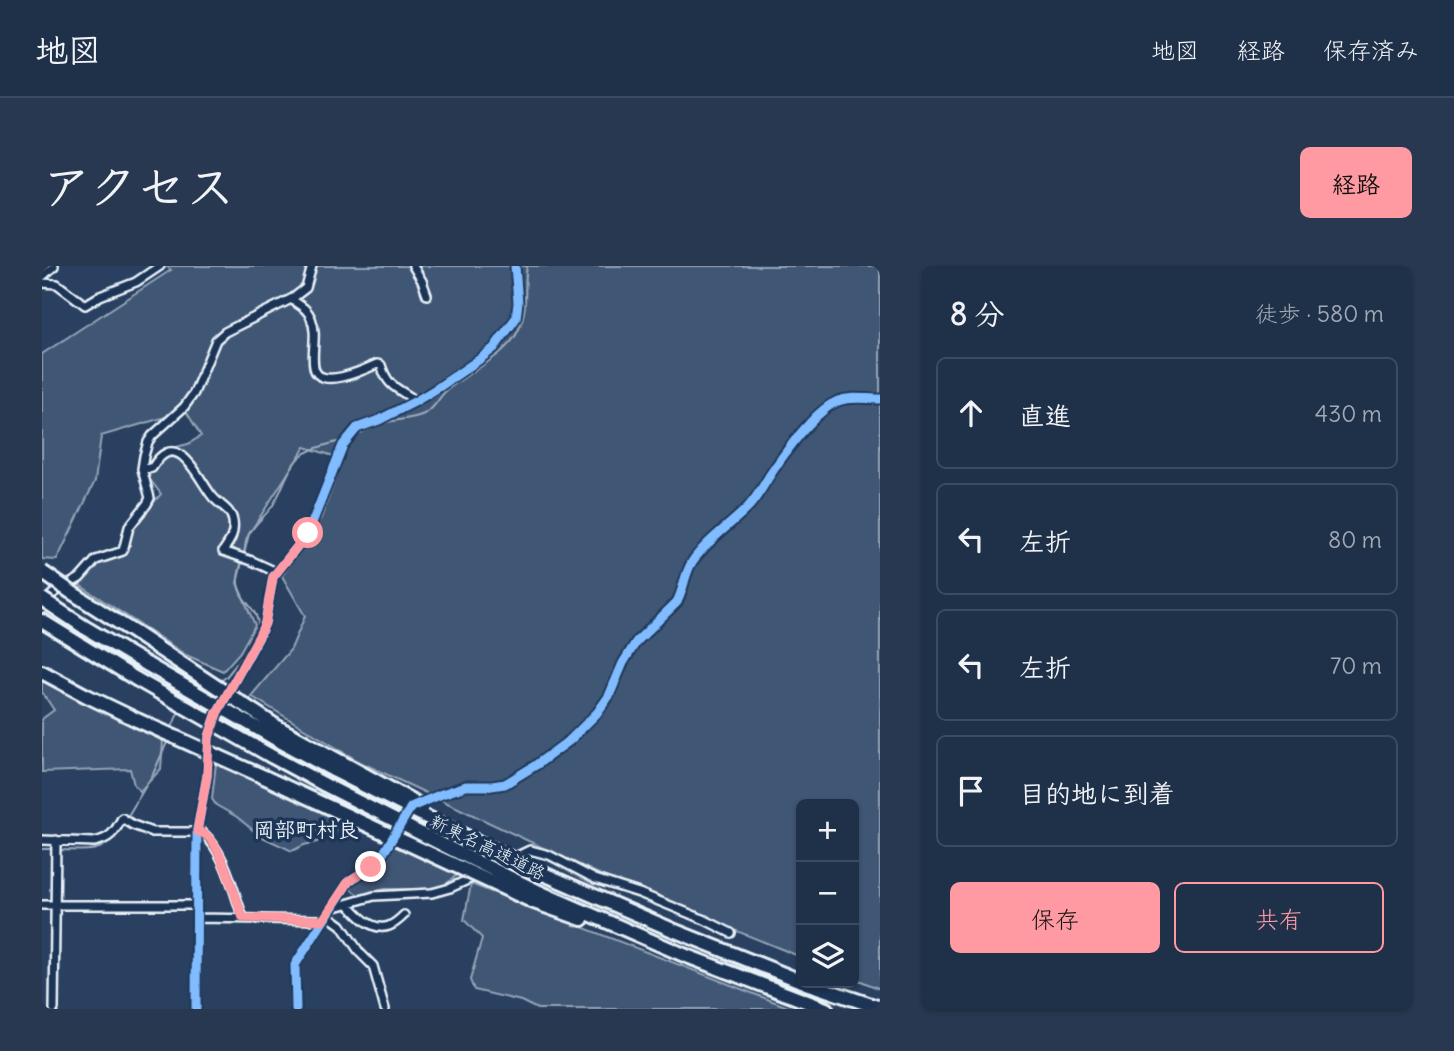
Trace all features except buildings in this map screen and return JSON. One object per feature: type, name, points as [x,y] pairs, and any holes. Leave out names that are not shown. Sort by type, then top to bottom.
[{"type":"highway","points":[[42,572],[135,633],[277,733]]},
{"type":"highway","name":"新東名高速道路","points":[[42,601],[148,665],[450,829],[546,875],[796,979]]},
{"type":"highway","name":"新東名高速道路","points":[[42,621],[136,679],[271,756],[537,897],[826,1009]]},
{"type":"highway","points":[[42,672],[137,720],[537,897]]},
{"type":"highway","points":[[821,988],[880,1008]]},
{"type":"street","points":[[42,277],[54,266]]},
{"type":"street","points":[[42,283],[57,284],[85,305],[136,282],[160,266]]},
{"type":"street","points":[[42,601],[80,578],[96,560],[123,551],[129,527],[150,498],[142,469],[148,442],[184,407],[194,393],[216,340],[225,332],[291,299],[306,288],[312,266]]},
{"type":"street","points":[[413,266],[427,295]]},
{"type":"street","points":[[196,1009],[197,831],[207,776],[209,737],[217,713],[265,623],[273,577],[308,533],[343,445],[357,428],[416,401],[494,348],[516,318],[518,303],[515,266]]},
{"type":"street","points":[[291,299],[305,308],[313,322],[316,375],[321,379],[331,379],[381,365],[385,378],[416,401]]},
{"type":"street","points":[[296,1009],[295,965],[349,881],[380,859],[411,807],[466,786],[505,784],[570,740],[597,713],[609,696],[623,663],[636,642],[677,602],[686,573],[693,561],[747,508],[797,437],[822,410],[836,401],[853,397],[880,399]]},
{"type":"street","points":[[142,469],[152,468],[162,454],[168,452],[185,457],[213,497],[232,515],[234,533],[223,551],[276,572]]},
{"type":"street","points":[[42,840],[102,841],[114,833],[122,818],[152,832],[202,832],[211,840],[220,855],[243,918]]},
{"type":"street","points":[[54,1009],[56,840]]},
{"type":"street","points":[[196,918],[327,914],[374,896],[423,894],[450,888],[530,850],[549,855],[595,879],[639,893],[731,933]]},
{"type":"street","points":[[348,904],[372,926],[389,926],[404,915]]},
{"type":"street","points":[[42,905],[197,905]]},
{"type":"street","points":[[327,914],[341,925],[360,953],[373,966],[385,1009]]},
{"type":"shaded area","points":[[166,266],[880,266],[880,989],[859,980],[859,799],[796,799],[796,955],[616,882],[360,762],[251,696],[291,649],[305,616],[282,576],[321,518],[343,459],[305,447],[249,534],[237,583],[255,625],[240,652],[223,671],[186,655],[78,584],[96,563],[124,554],[135,524],[161,494],[148,477],[164,450],[188,444],[201,436],[186,411],[101,436],[95,481],[57,560],[42,559],[42,354],[171,270]]},
{"type":"shaded area","points":[[42,678],[163,741],[161,769],[140,791],[134,785],[130,769],[42,772],[42,719],[54,710],[42,692]]},
{"type":"shaded area","points":[[216,763],[347,822],[317,842],[292,851],[260,836],[237,817],[216,805],[212,799]]},
{"type":"shaded area","points":[[393,845],[457,875],[445,885],[426,889],[385,889],[359,896],[348,887],[381,866]]},
{"type":"shaded area","points":[[471,884],[793,1009],[537,1009],[521,1001],[474,990],[470,980],[482,938],[464,920]]},
{"type":"waterway","points":[[353,436],[384,423],[428,412],[446,391],[506,348],[522,321],[527,266]]},
{"type":"waterway","points":[[244,554],[249,534],[271,508],[289,471],[299,458],[314,449],[341,441]]},
{"type":"waterway","points":[[242,560],[238,577],[239,590],[256,616],[258,631]]},
{"type":"waterway","points":[[218,683],[247,651]]},
{"type":"waterway","points":[[172,728],[180,711]]},
{"type":"waterway","points":[[126,819],[153,774],[168,740]]},
{"type":"waterway","points":[[57,850],[96,849],[110,841],[124,823]]},
{"type":"waterway","points":[[42,849],[52,849]]},
{"type":"cycle path","points":[[196,1009],[197,831],[207,776],[209,737],[217,713],[265,623],[273,577],[308,533],[343,445],[357,428],[416,401],[494,348],[516,318],[518,303],[515,266]]},
{"type":"cycle path","points":[[296,1009],[295,965],[349,881],[380,859],[411,807],[466,786],[505,784],[570,740],[597,713],[609,696],[623,663],[636,642],[677,602],[692,562],[749,506],[798,436],[826,408],[838,401],[853,398],[880,399]]},
{"type":"district","name":"岡部町村良","points":[[306,829]]},
{"type":"route","points":[[308,533],[273,577],[265,623],[217,713],[209,737],[207,776],[197,831],[211,840],[220,855],[243,918],[323,920],[349,881],[371,867]]}]
